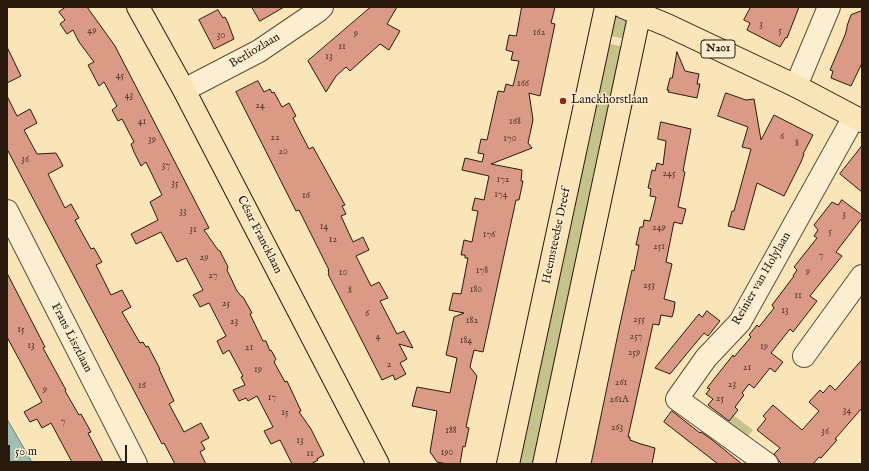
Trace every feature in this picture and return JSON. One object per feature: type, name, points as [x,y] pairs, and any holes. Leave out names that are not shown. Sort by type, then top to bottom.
[{"type":"main road","name":"César Francklaan","points":[[138,7],[184,90],[378,464]]},
{"type":"main road","name":"Heemsteedse Dreef","points":[[508,464],[606,7]]},
{"type":"main road","name":"N201","points":[[634,9],[796,86],[858,119]]},
{"type":"main road","points":[[544,464],[634,9]]},
{"type":"street","name":"Berliozlaan","points":[[184,90],[259,51],[322,7]]},
{"type":"street","points":[[796,86],[829,7]]},
{"type":"street","name":"Reinier van Holylaan","points":[[767,464],[677,399],[706,358],[740,322],[858,119]]},
{"type":"street","name":"Frans Lisztlaan","points":[[7,211],[136,464]]},
{"type":"street","points":[[804,356],[862,276]]},
{"type":"green space","points":[[617,12],[629,18],[625,39],[607,35],[612,16]]},
{"type":"green space","points":[[606,43],[624,47],[534,464],[517,464]]},
{"type":"green space","points":[[733,415],[753,430],[747,437],[728,423]]},
{"type":"shaded area","points":[[7,419],[33,464],[7,464]]},
{"type":"building","points":[[66,7],[87,7],[115,46],[209,228],[204,230],[220,251],[237,291],[243,297],[252,313],[250,314],[263,341],[266,341],[270,351],[271,350],[276,359],[274,362],[285,382],[287,381],[301,411],[299,412],[311,429],[324,455],[311,464],[292,464],[280,440],[271,444],[264,431],[273,427],[257,396],[248,401],[246,398],[239,401],[233,390],[245,385],[241,377],[243,376],[229,350],[223,354],[217,341],[226,336],[209,303],[200,307],[193,295],[203,290],[186,258],[177,262],[161,232],[136,244],[131,234],[158,220],[150,202],[162,195],[146,162],[141,166],[131,144],[134,142],[122,119],[118,121],[112,110],[117,106],[104,82],[99,86],[88,65],[94,62],[79,42],[73,30],[67,34],[60,24],[65,20],[59,12]]},
{"type":"building","points":[[252,7],[284,7],[260,21]]},
{"type":"building","points":[[371,7],[397,7],[387,24],[400,31],[389,50],[380,44],[350,71],[346,67],[336,76],[326,92],[308,61]]},
{"type":"building","points":[[522,7],[555,7],[551,23],[555,24],[540,96],[529,93],[533,120],[528,143],[532,148],[491,164],[522,170],[521,181],[523,181],[519,200],[516,200],[483,352],[474,350],[470,367],[477,376],[466,427],[469,428],[465,447],[463,446],[460,464],[447,464],[437,462],[430,452],[437,411],[412,406],[417,387],[450,393],[457,358],[446,355],[454,317],[464,313],[449,310],[453,293],[461,294],[468,258],[465,258],[465,255],[461,255],[464,240],[472,242],[478,211],[472,210],[475,198],[484,200],[489,176],[462,170],[465,158],[482,162],[484,154],[478,153],[481,139],[487,140],[498,91],[504,92],[506,84],[513,86],[519,61],[511,60],[513,52],[506,50],[509,35],[516,36]]},
{"type":"building","points":[[751,7],[799,7],[787,38],[786,37],[780,47],[747,30],[750,23],[744,20]]},
{"type":"building","points":[[218,10],[223,18],[225,17],[234,39],[214,49],[199,20]]},
{"type":"building","points":[[862,11],[862,63],[851,86],[831,78],[833,71],[830,70],[845,35],[851,15]]},
{"type":"building","points":[[7,47],[21,76],[7,83]]},
{"type":"building","points":[[677,52],[685,71],[699,74],[697,84],[700,84],[697,98],[668,92],[669,90],[667,90],[670,78],[672,78]]},
{"type":"building","points":[[258,81],[264,92],[270,89],[272,93],[274,92],[282,107],[289,103],[296,116],[293,118],[309,149],[313,147],[345,205],[342,206],[346,214],[341,216],[353,242],[363,237],[369,250],[356,256],[371,286],[379,282],[388,298],[380,301],[397,334],[404,331],[413,348],[399,344],[407,359],[400,363],[406,374],[395,380],[393,375],[382,380],[328,274],[329,270],[299,210],[296,211],[236,92]]},
{"type":"building","points":[[726,93],[746,100],[754,99],[761,140],[774,115],[813,135],[784,196],[757,183],[744,230],[728,226],[732,211],[734,211],[751,149],[742,147],[748,127],[718,116]]},
{"type":"building","points":[[7,96],[17,116],[30,109],[37,123],[24,130],[37,154],[56,153],[60,160],[63,166],[48,174],[65,208],[71,204],[79,218],[75,220],[91,249],[94,248],[102,262],[96,265],[111,295],[122,290],[131,307],[122,312],[140,343],[143,342],[146,347],[148,346],[160,369],[174,401],[169,404],[184,432],[201,423],[209,438],[201,442],[205,449],[200,452],[206,464],[175,464],[164,443],[162,444],[7,149]]},
{"type":"building","points":[[661,122],[691,129],[678,207],[686,209],[682,224],[674,222],[666,262],[672,264],[664,299],[675,302],[674,310],[672,317],[661,315],[659,325],[653,324],[628,437],[630,437],[630,440],[655,448],[652,464],[591,464],[632,270],[634,271],[639,245],[636,245],[640,227],[643,227],[644,220],[650,221],[656,197],[650,196],[651,189],[648,188],[652,170],[655,171],[657,163],[663,165],[666,141],[658,139]]},
{"type":"building","points":[[862,146],[862,192],[840,174]]},
{"type":"building","points":[[842,200],[862,215],[862,218],[836,252],[842,256],[810,296],[817,301],[793,332],[790,329],[771,353],[783,362],[775,372],[770,368],[754,388],[749,384],[742,393],[744,395],[735,407],[738,410],[729,421],[708,405],[713,399],[706,394],[710,389],[707,388],[733,355],[734,357],[751,337],[749,335],[757,325],[759,327],[774,308],[772,305],[797,270],[794,267],[817,238],[814,236],[818,230],[814,225],[832,202],[838,205]]},
{"type":"building","points":[[7,273],[45,347],[43,348],[66,390],[65,391],[91,432],[88,433],[104,464],[73,464],[51,423],[42,428],[37,419],[30,422],[24,412],[42,402],[7,337]]},
{"type":"building","points":[[707,311],[720,321],[708,336],[704,333],[670,374],[655,368],[699,314],[702,317]]},
{"type":"building","points":[[862,360],[862,408],[835,439],[837,440],[821,458],[819,457],[813,464],[782,464],[774,454],[780,448],[757,430],[766,419],[763,416],[773,405],[802,430],[819,411],[809,402],[820,390],[823,393],[830,385],[835,390]]},
{"type":"building","points":[[672,411],[700,433],[701,432],[711,439],[742,464],[718,464],[664,422]]},
{"type":"place","name":"Lanckhorstlaan","points":[[563,101]]}]
